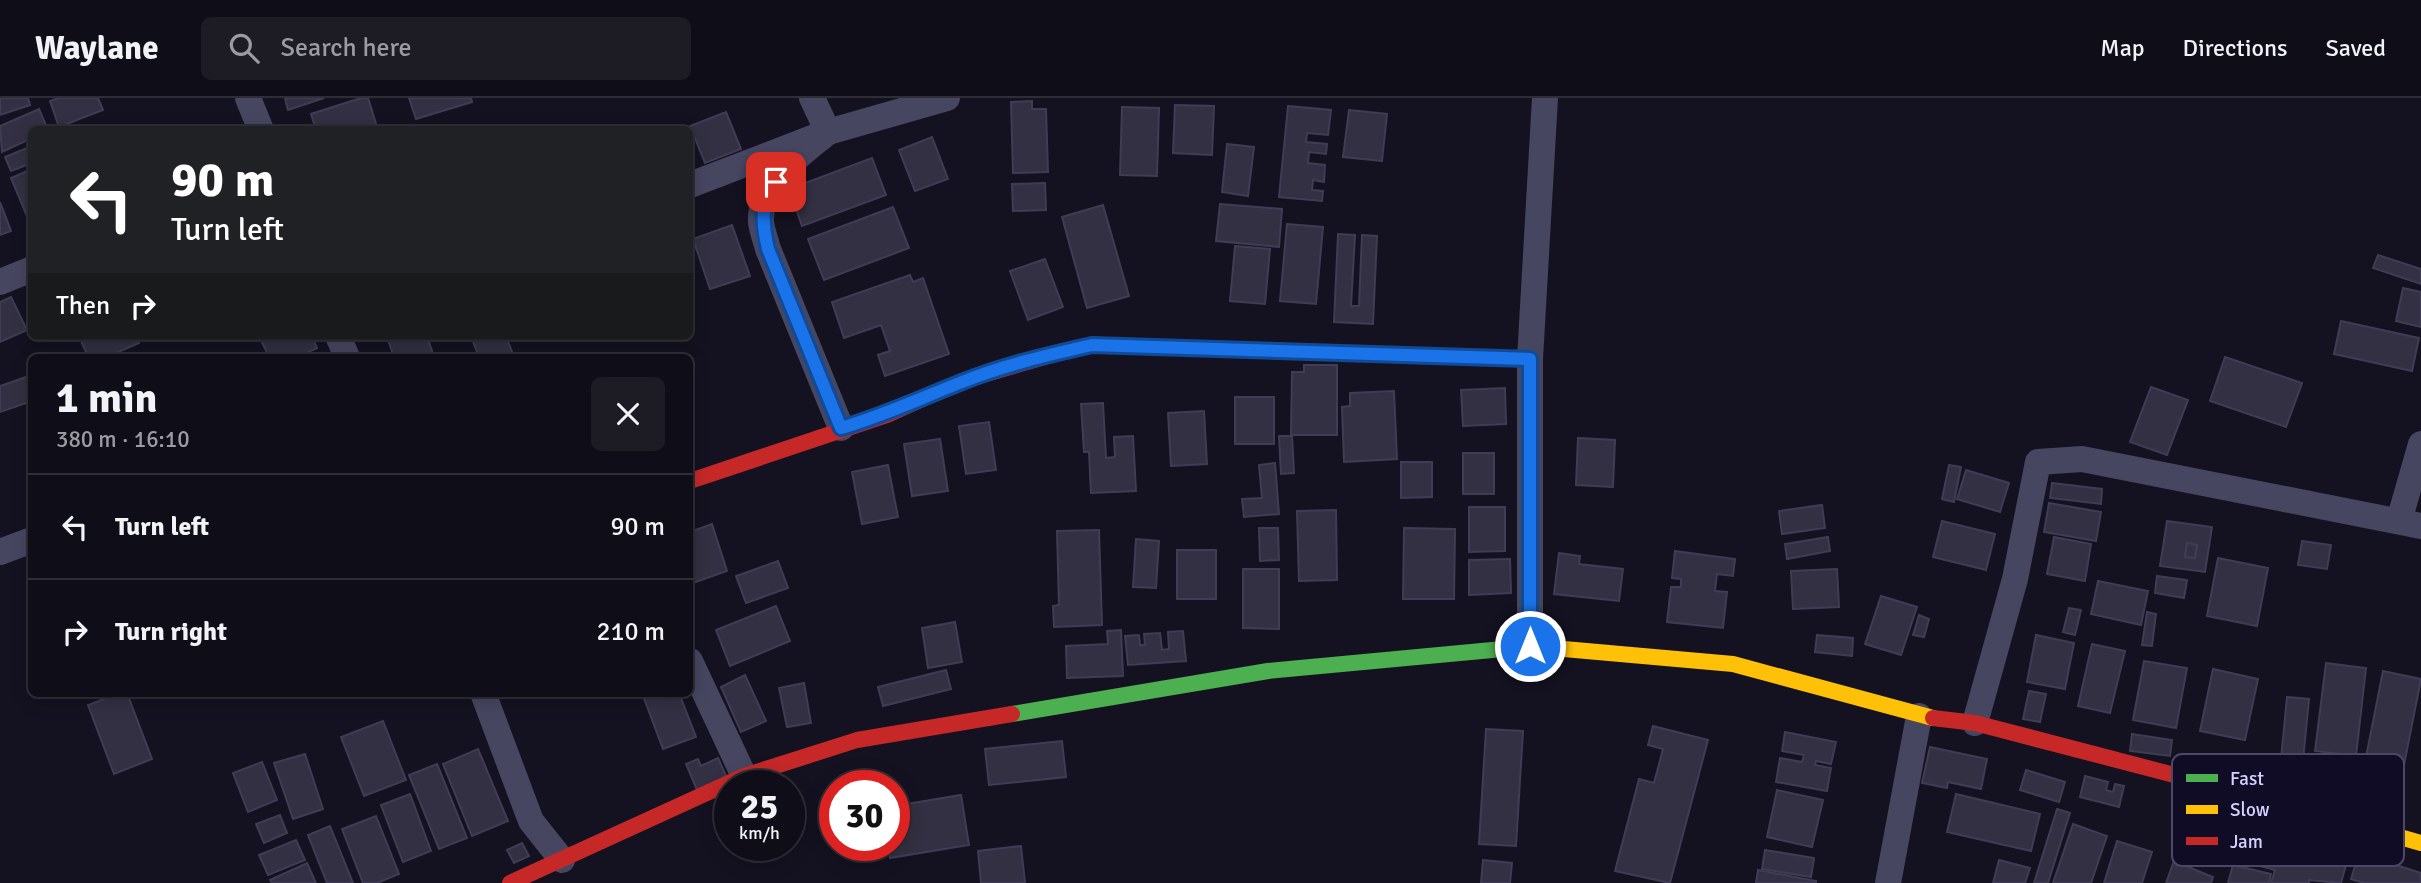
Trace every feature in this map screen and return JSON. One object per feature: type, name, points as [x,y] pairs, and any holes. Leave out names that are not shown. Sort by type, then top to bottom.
[{"type":"street","points":[[248,98],[259,126]]},
{"type":"street","points":[[812,98],[828,132]]},
{"type":"street","points":[[693,184],[828,132],[947,98]]},
{"type":"street","points":[[1530,646],[1530,359],[1545,98]]},
{"type":"street","points":[[828,132],[785,169],[767,196],[761,221],[768,249],[841,428]]},
{"type":"street","points":[[0,282],[28,271]]},
{"type":"street","points":[[693,480],[841,428],[887,415],[962,381],[1031,359],[1092,345],[1530,359]]},
{"type":"street","points":[[1975,723],[2015,579],[2038,462],[2082,459],[2410,523],[2421,444]]},
{"type":"street","points":[[0,552],[28,542]]},
{"type":"street","points":[[763,770],[857,740],[1268,671],[1530,646],[1733,664],[1919,716],[1975,723],[2172,773]]},
{"type":"street","points":[[693,668],[741,770]]},
{"type":"street","points":[[484,697],[531,821],[562,860]]},
{"type":"street","points":[[1888,883],[1919,716]]},
{"type":"street","points":[[510,883],[714,790]]},
{"type":"street","points":[[2404,838],[2421,843]]},
{"type":"building","points":[[0,98],[28,98],[30,105],[0,115]]},
{"type":"building","points":[[58,98],[98,98],[103,110],[59,126],[50,101]]},
{"type":"building","points":[[285,98],[324,98],[288,110]]},
{"type":"building","points":[[368,98],[377,126],[315,126],[311,114]]},
{"type":"building","points":[[409,98],[471,98],[472,102],[416,119]]},
{"type":"building","points":[[1032,101],[1032,109],[1046,109],[1048,172],[1013,173],[1011,102]]},
{"type":"building","points":[[1175,105],[1214,106],[1212,155],[1173,153]]},
{"type":"building","points":[[1288,106],[1331,110],[1328,135],[1307,133],[1306,142],[1327,144],[1326,154],[1309,152],[1308,163],[1325,165],[1324,182],[1313,180],[1312,190],[1323,191],[1322,201],[1279,197]]},
{"type":"building","points":[[1122,107],[1159,108],[1157,176],[1120,175]]},
{"type":"building","points":[[39,109],[46,126],[28,126],[28,140],[2,152],[0,126]]},
{"type":"building","points":[[1349,110],[1387,114],[1382,161],[1343,157]]},
{"type":"building","points":[[726,112],[741,149],[705,163],[693,133],[693,126],[690,126]]},
{"type":"building","points":[[932,137],[948,179],[915,191],[899,150]]},
{"type":"building","points":[[1227,144],[1254,147],[1248,196],[1222,192]]},
{"type":"building","points":[[28,148],[28,165],[11,171],[5,157]]},
{"type":"building","points":[[872,158],[886,195],[802,226],[789,189]]},
{"type":"building","points":[[28,171],[28,218],[11,178]]},
{"type":"building","points":[[1045,183],[1046,210],[1013,211],[1012,184]]},
{"type":"building","points":[[0,202],[11,231],[0,235]]},
{"type":"building","points":[[1220,204],[1282,209],[1279,247],[1216,241]]},
{"type":"building","points":[[1103,205],[1129,296],[1087,308],[1062,217]]},
{"type":"building","points":[[893,207],[909,248],[824,280],[808,239]]},
{"type":"building","points":[[1287,224],[1323,227],[1316,304],[1280,301]]},
{"type":"building","points":[[732,225],[750,276],[710,289],[693,239]]},
{"type":"building","points":[[1338,234],[1355,235],[1351,306],[1359,306],[1362,235],[1377,236],[1373,324],[1334,322]]},
{"type":"building","points":[[1235,246],[1270,249],[1265,304],[1230,301]]},
{"type":"building","points":[[2378,255],[2421,269],[2421,284],[2373,268]]},
{"type":"building","points":[[1045,259],[1063,307],[1028,320],[1010,271]]},
{"type":"building","points":[[910,275],[913,282],[923,278],[949,354],[885,376],[878,355],[890,351],[881,325],[844,338],[832,302]]},
{"type":"building","points":[[2403,288],[2421,292],[2421,327],[2396,321]]},
{"type":"building","points":[[11,297],[27,330],[0,342],[0,302]]},
{"type":"building","points":[[2341,321],[2419,338],[2412,371],[2334,354]]},
{"type":"building","points":[[81,340],[138,340],[139,343],[114,354],[87,354]]},
{"type":"building","points":[[261,340],[314,340],[317,348],[304,354],[268,354]]},
{"type":"building","points":[[388,340],[428,340],[433,354],[393,354]]},
{"type":"building","points":[[473,340],[508,340],[513,354],[478,354]]},
{"type":"building","points":[[2225,357],[2302,383],[2286,427],[2210,401]]},
{"type":"building","points":[[1304,365],[1337,365],[1337,435],[1291,435],[1292,372],[1304,372]]},
{"type":"building","points":[[28,376],[28,402],[0,412],[0,386]]},
{"type":"building","points":[[2151,387],[2188,400],[2167,455],[2130,442]]},
{"type":"building","points":[[1505,388],[1506,424],[1463,426],[1461,390]]},
{"type":"building","points":[[1394,391],[1397,459],[1344,462],[1342,407],[1350,406],[1350,393]]},
{"type":"building","points":[[1235,397],[1274,397],[1274,444],[1235,444]]},
{"type":"building","points":[[1103,403],[1106,458],[1115,457],[1114,437],[1133,436],[1136,491],[1091,493],[1089,452],[1084,452],[1081,404]]},
{"type":"building","points":[[1204,411],[1207,464],[1171,466],[1168,413]]},
{"type":"building","points":[[989,422],[996,470],[966,474],[959,426]]},
{"type":"building","points":[[1279,436],[1292,436],[1294,473],[1281,474]]},
{"type":"building","points":[[1578,438],[1615,440],[1613,487],[1576,485]]},
{"type":"building","points":[[940,439],[948,491],[912,496],[904,444]]},
{"type":"building","points":[[1463,453],[1494,453],[1494,494],[1463,494]]},
{"type":"building","points":[[1401,462],[1432,462],[1432,497],[1401,498]]},
{"type":"building","points":[[1275,463],[1279,514],[1244,517],[1242,499],[1262,498],[1259,465]]},
{"type":"building","points":[[888,465],[898,517],[862,524],[852,472]]},
{"type":"building","points":[[1949,465],[1961,467],[1954,502],[1942,499]]},
{"type":"building","points":[[1966,470],[2009,483],[2000,512],[1957,499]]},
{"type":"building","points":[[2052,483],[2102,489],[2101,504],[2050,498]]},
{"type":"building","points":[[2049,503],[2101,512],[2096,541],[2044,532]]},
{"type":"building","points":[[1822,505],[1825,528],[1782,534],[1779,511]]},
{"type":"building","points":[[1469,507],[1505,507],[1505,551],[1469,552]]},
{"type":"building","points":[[1336,510],[1337,580],[1299,581],[1297,511]]},
{"type":"building","points":[[1942,521],[1995,534],[1986,570],[1933,557]]},
{"type":"building","points":[[2167,521],[2212,527],[2205,572],[2160,566]],"holes":[[[2187,543],[2197,545],[2195,558],[2185,557]]]},
{"type":"building","points":[[712,524],[727,571],[693,583],[693,531]]},
{"type":"building","points":[[1259,528],[1278,528],[1279,560],[1260,561]]},
{"type":"building","points":[[1404,528],[1455,529],[1454,599],[1403,599]]},
{"type":"building","points":[[1099,530],[1102,625],[1054,627],[1053,606],[1059,605],[1057,531]]},
{"type":"building","points":[[1828,537],[1830,551],[1787,559],[1785,544]]},
{"type":"building","points":[[2054,537],[2091,544],[2085,581],[2047,574]]},
{"type":"building","points":[[1136,539],[1159,541],[1156,588],[1133,587]]},
{"type":"building","points":[[2302,541],[2331,545],[2327,569],[2298,565]]},
{"type":"building","points":[[2187,543],[2197,545],[2195,558],[2185,557]]},
{"type":"building","points":[[1177,550],[1216,550],[1216,599],[1177,599]]},
{"type":"building","points":[[1675,551],[1735,559],[1733,576],[1717,574],[1715,591],[1727,592],[1723,628],[1667,622],[1671,587],[1681,587],[1681,579],[1672,578]]},
{"type":"building","points":[[1559,553],[1580,556],[1579,564],[1623,569],[1619,601],[1554,594]]},
{"type":"building","points":[[2218,558],[2268,568],[2257,626],[2207,616]]},
{"type":"building","points":[[1510,559],[1511,593],[1469,595],[1469,560]]},
{"type":"building","points":[[778,561],[788,588],[746,603],[736,576]]},
{"type":"building","points":[[1243,569],[1279,569],[1279,629],[1243,628]]},
{"type":"building","points":[[1837,569],[1839,607],[1793,609],[1791,571]]},
{"type":"building","points":[[2157,576],[2187,580],[2184,598],[2155,593]]},
{"type":"building","points":[[2098,581],[2148,591],[2141,625],[2091,614]]},
{"type":"building","points":[[1881,596],[1917,607],[1901,655],[1865,644]]},
{"type":"building","points":[[776,606],[790,641],[730,666],[716,630]]},
{"type":"building","points":[[2069,608],[2081,610],[2075,635],[2063,632]]},
{"type":"building","points":[[2147,612],[2156,614],[2152,646],[2142,645]]},
{"type":"building","points":[[1919,615],[1929,619],[1924,637],[1913,635]]},
{"type":"building","points":[[955,622],[962,662],[928,668],[922,628]]},
{"type":"building","points":[[1121,630],[1123,676],[1067,678],[1066,646],[1108,644],[1107,631]]},
{"type":"building","points":[[1183,631],[1186,661],[1128,665],[1125,636],[1139,635],[1140,645],[1145,645],[1144,634],[1160,633],[1162,650],[1169,649],[1168,632]]},
{"type":"building","points":[[1817,635],[1853,638],[1852,656],[1815,652]]},
{"type":"building","points":[[2036,635],[2074,643],[2065,689],[2027,682]]},
{"type":"building","points":[[2092,644],[2125,651],[2110,713],[2078,706]]},
{"type":"building","points":[[2144,661],[2187,668],[2176,728],[2133,720]]},
{"type":"building","points":[[2326,663],[2366,668],[2356,754],[2315,751]]},
{"type":"building","points":[[2213,669],[2258,679],[2245,740],[2200,731]]},
{"type":"building","points":[[946,670],[951,689],[883,706],[878,687]]},
{"type":"building","points":[[2383,671],[2421,679],[2404,765],[2404,754],[2367,754]]},
{"type":"building","points":[[745,675],[766,721],[741,732],[721,687]]},
{"type":"building","points":[[804,683],[811,723],[787,727],[779,688]]},
{"type":"building","points":[[2029,691],[2046,694],[2040,722],[2023,719]]},
{"type":"building","points":[[109,697],[129,697],[152,759],[114,774],[88,705]]},
{"type":"building","points":[[644,697],[681,697],[696,737],[663,749]]},
{"type":"building","points":[[2287,697],[2309,699],[2304,754],[2281,754]]},
{"type":"building","points":[[383,721],[406,780],[364,796],[341,737]]},
{"type":"building","points":[[1653,726],[1708,740],[1670,883],[1615,871],[1639,779],[1654,783],[1663,749],[1648,745]]},
{"type":"building","points":[[1486,729],[1523,731],[1516,846],[1479,844]]},
{"type":"building","points":[[1785,732],[1836,742],[1831,764],[1816,761],[1815,765],[1831,768],[1827,791],[1776,782],[1780,758],[1802,762],[1804,755],[1782,751]]},
{"type":"building","points":[[2132,734],[2172,740],[2170,756],[2130,751]]},
{"type":"building","points":[[1062,741],[1066,777],[989,785],[985,749]]},
{"type":"building","points":[[1930,747],[1987,759],[1981,789],[1948,782],[1947,788],[1922,783]]},
{"type":"building","points":[[478,749],[508,821],[472,836],[443,764]]},
{"type":"building","points":[[305,754],[323,809],[293,819],[274,763]]},
{"type":"building","points":[[718,758],[723,770],[714,770],[714,783],[697,790],[686,764],[698,759],[701,766]]},
{"type":"building","points":[[262,762],[277,800],[248,812],[233,773]]},
{"type":"building","points":[[437,764],[467,838],[439,849],[409,775]]},
{"type":"building","points":[[2026,770],[2065,782],[2059,802],[2020,790]]},
{"type":"building","points":[[2085,776],[2108,782],[2106,790],[2113,792],[2115,784],[2124,786],[2119,807],[2080,797]]},
{"type":"building","points":[[1777,790],[1823,800],[1812,847],[1767,837]]},
{"type":"building","points":[[410,794],[431,851],[403,862],[381,805]]},
{"type":"building","points":[[1956,794],[2040,814],[2031,851],[1947,832]]},
{"type":"building","points":[[961,795],[969,845],[910,855],[910,803]]},
{"type":"building","points":[[2057,809],[2070,813],[2048,883],[2034,883]]},
{"type":"building","points":[[280,815],[287,833],[264,843],[256,824]]},
{"type":"building","points":[[376,816],[399,874],[377,883],[363,883],[342,829]]},
{"type":"building","points":[[2073,824],[2107,836],[2091,883],[2053,883]]},
{"type":"building","points":[[330,826],[353,883],[327,883],[308,835]]},
{"type":"building","points":[[296,840],[305,860],[268,875],[259,855]]},
{"type":"building","points":[[2117,841],[2152,852],[2142,883],[2104,883]]},
{"type":"building","points":[[522,843],[529,856],[514,863],[507,850]]},
{"type":"building","points":[[1021,846],[1025,883],[981,883],[978,851]]},
{"type":"building","points":[[1765,850],[1814,858],[1811,877],[1762,869]]},
{"type":"building","points":[[1483,860],[1512,863],[1510,883],[1481,883]]},
{"type":"building","points":[[1999,860],[2030,868],[2025,883],[1993,883]]},
{"type":"building","points":[[307,863],[316,883],[272,883],[270,880]]},
{"type":"building","points":[[2172,866],[2186,866],[2213,877],[2211,883],[2166,883]]},
{"type":"building","points":[[2233,866],[2271,874],[2269,883],[2228,883]]},
{"type":"building","points":[[2260,866],[2346,866],[2341,883],[2309,880],[2309,883],[2271,883],[2275,870]]},
{"type":"building","points":[[2355,866],[2399,866],[2421,873],[2421,883],[2364,883],[2351,879]]},
{"type":"building","points":[[1758,870],[1816,881],[1816,883],[1756,883]]},
{"type":"traffic: fast","points":[[1065,351],[1092,345],[1376,354]]},
{"type":"traffic: fast","points":[[1012,714],[1268,671],[1503,649]]},
{"type":"traffic: slow","points":[[1376,354],[1530,359]]},
{"type":"traffic: slow","points":[[1503,649],[1530,646],[1733,664],[1933,718]]},
{"type":"traffic: slow","points":[[2404,838],[2421,843]]},
{"type":"traffic: jam","points":[[693,480],[887,415],[962,381],[1065,351]]},
{"type":"traffic: jam","points":[[510,883],[744,776],[857,740],[1012,714]]},
{"type":"traffic: jam","points":[[1933,718],[1975,723],[2172,774]]},
{"type":"route","points":[[776,182],[767,196],[761,221],[768,249],[841,428],[887,415],[962,381],[1031,359],[1092,345],[1530,359],[1530,646]]}]
